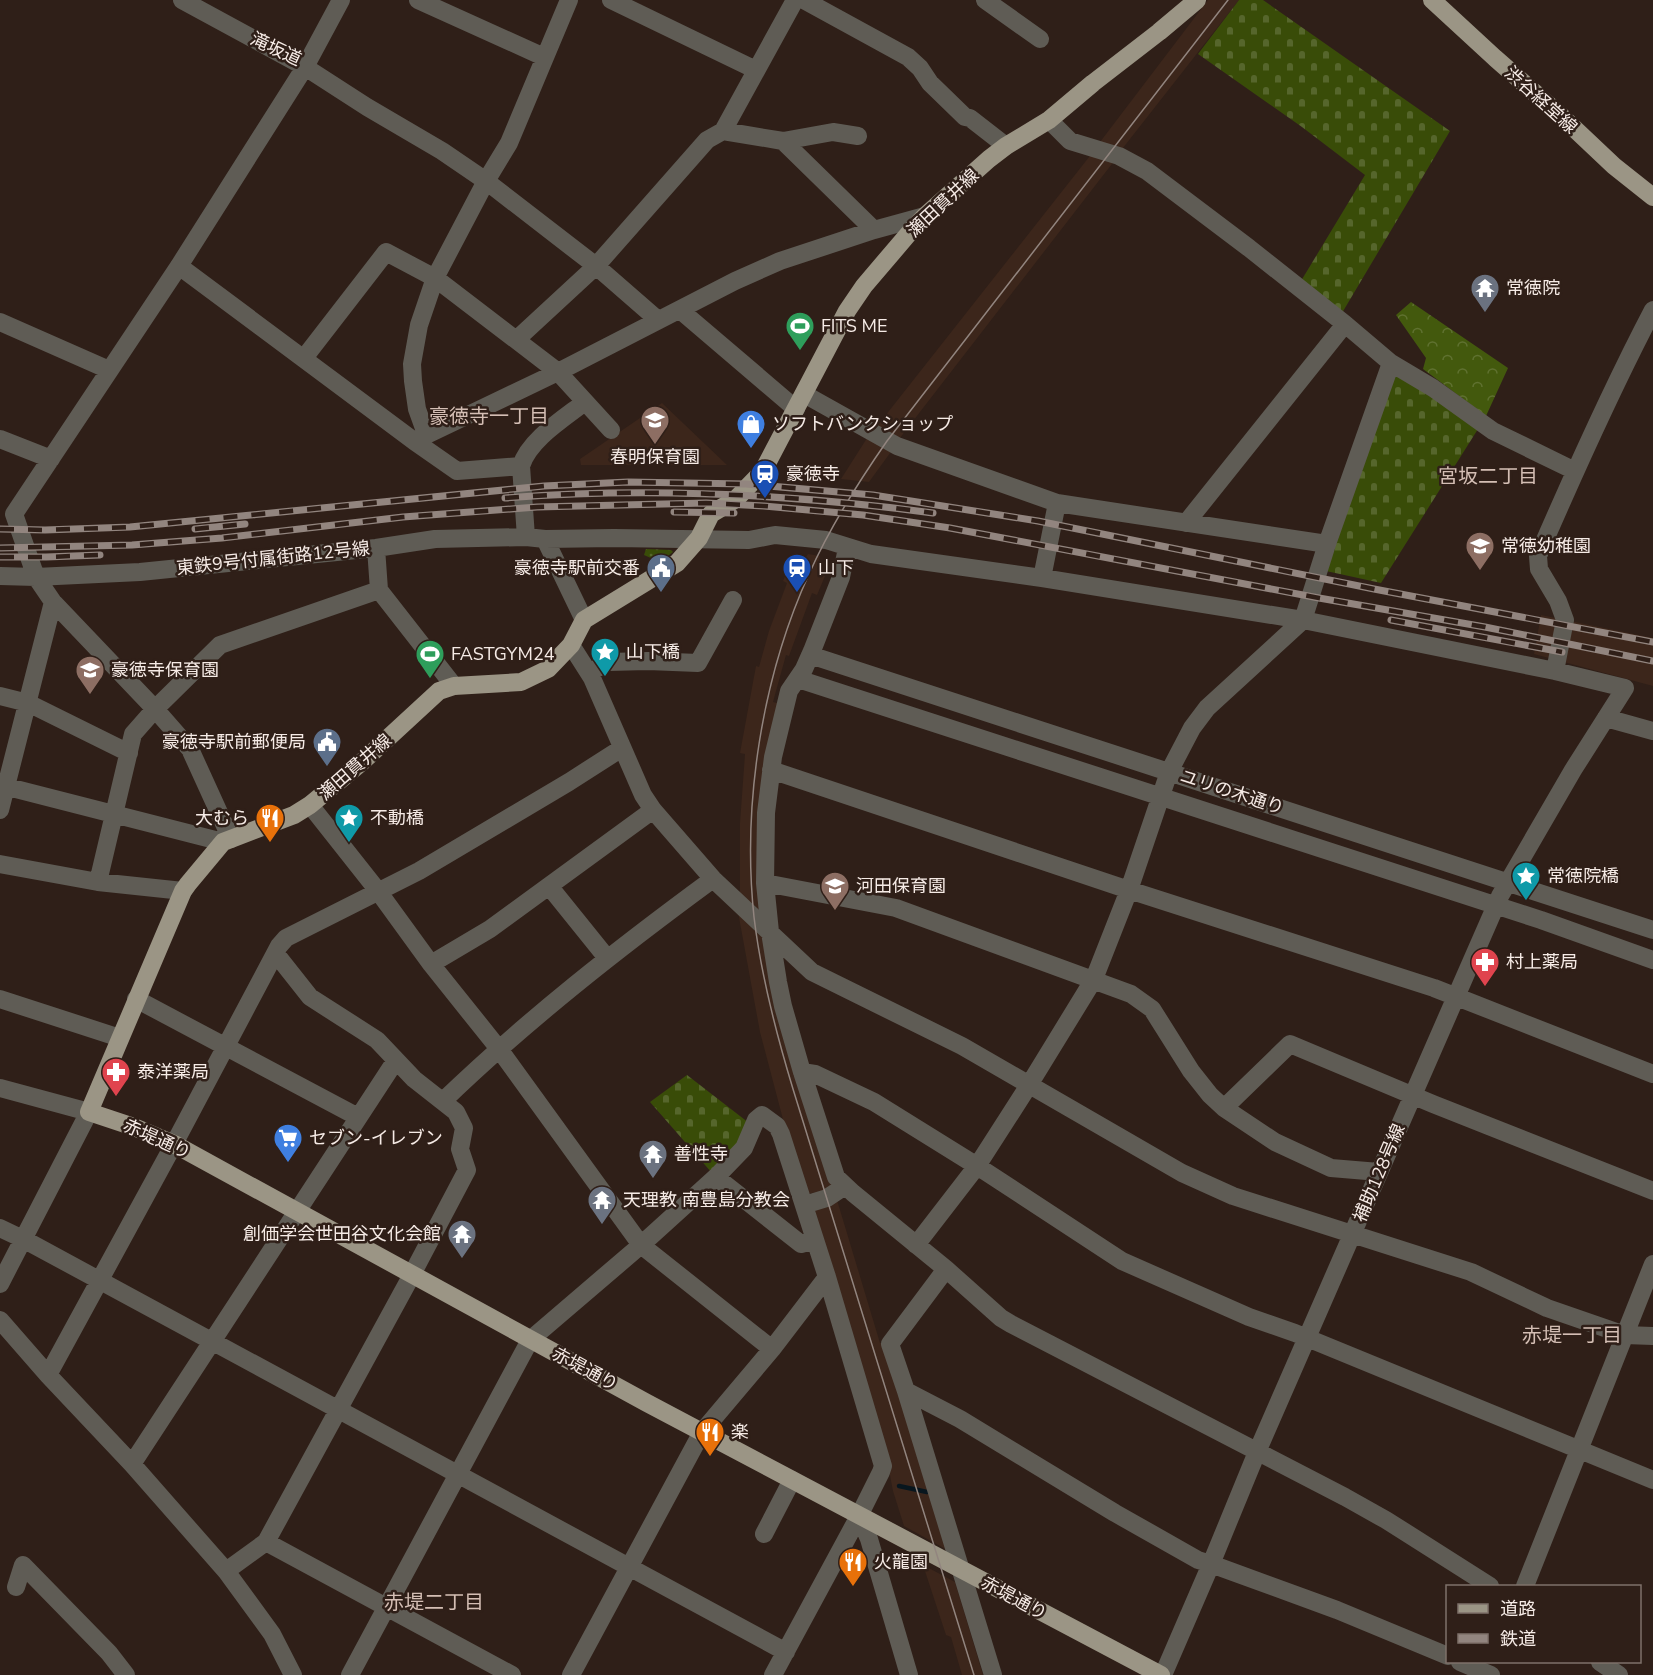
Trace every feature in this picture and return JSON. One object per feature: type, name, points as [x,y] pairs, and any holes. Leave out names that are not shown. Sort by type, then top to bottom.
[{"type":"main road","name":"瀬田貫井線","points":[[699,538],[711,514],[736,499],[763,471],[855,298],[925,216],[989,159],[1049,120],[1197,0]]},
{"type":"main road","name":"渋谷経堂線","points":[[1432,0],[1614,166],[1653,197]]},
{"type":"main road","points":[[584,620],[677,563],[699,538]]},
{"type":"main road","name":"瀬田貫井線","points":[[227,840],[294,815],[310,805],[363,761],[439,692],[454,686],[521,682],[548,669],[571,645],[584,620]]},
{"type":"main road","points":[[89,1112],[183,891],[227,840]]},
{"type":"main road","name":"赤堤通り","points":[[89,1112],[174,1144],[530,1340],[1162,1675]]},
{"type":"street","name":"滝坂道","points":[[182,0],[305,67],[341,0]]},
{"type":"street","points":[[418,0],[544,57]]},
{"type":"street","points":[[420,437],[412,364],[419,325],[435,278],[509,143],[569,0]]},
{"type":"street","points":[[611,0],[756,70]]},
{"type":"street","points":[[517,339],[596,266],[707,140],[723,131],[795,0]]},
{"type":"street","points":[[804,0],[908,57],[965,117],[970,118],[1006,146]]},
{"type":"street","points":[[985,0],[1040,39]]},
{"type":"street","points":[[227,840],[190,749],[53,602],[36,578],[14,514],[179,266],[305,67],[442,151],[486,182],[596,266],[658,320]]},
{"type":"street","points":[[1049,120],[1070,141],[1119,156],[1147,171],[1345,324],[1391,363],[1433,388],[1493,431],[1575,471]]},
{"type":"street","points":[[723,131],[783,141],[833,132],[858,136]]},
{"type":"street","points":[[783,141],[874,230]]},
{"type":"street","points":[[420,437],[558,372],[735,281],[780,261],[925,216]]},
{"type":"street","points":[[304,358],[386,252],[435,278],[517,339],[558,372],[611,430]]},
{"type":"street","points":[[179,266],[304,358],[420,437],[457,471],[521,466]]},
{"type":"street","points":[[680,310],[800,401],[897,446],[1057,503],[1326,544]]},
{"type":"street","points":[[1555,671],[1565,620],[1558,601],[1539,569],[1538,556],[1615,383],[1648,334],[1653,310]]},
{"type":"street","points":[[0,322],[109,370]]},
{"type":"street","points":[[1186,523],[1345,324]]},
{"type":"street","points":[[916,1245],[977,1166],[1094,979],[1129,890],[1169,772],[1192,728],[1207,708],[1303,620],[1326,544],[1391,363]]},
{"type":"street","points":[[526,537],[521,466],[524,456],[537,441],[585,402]]},
{"type":"street","points":[[0,439],[51,459]]},
{"type":"street","points":[[1042,578],[1057,503]]},
{"type":"street","name":"東鉄9号付属街路12号線","points":[[0,576],[36,578],[140,572],[376,548],[435,539],[526,537],[749,540],[775,535],[826,540],[871,554],[1042,578],[1303,620],[1555,671],[1625,688]]},
{"type":"street","points":[[545,539],[584,620]]},
{"type":"street","points":[[376,548],[379,590],[454,686]]},
{"type":"street","points":[[847,548],[841,577],[810,656],[789,691],[776,741],[766,813],[765,883],[770,932],[783,1006],[836,1177],[1011,1324],[1345,1497],[1386,1520],[1488,1585]]},
{"type":"street","points":[[98,882],[134,734],[155,709],[219,645],[379,590]]},
{"type":"street","points":[[589,673],[608,663],[648,661],[698,663],[733,600]]},
{"type":"street","points":[[0,810],[3,786],[53,602]]},
{"type":"street","points":[[571,645],[589,673],[643,795],[653,810],[713,879],[812,972],[962,1046],[1182,1173],[1233,1196],[1471,1272],[1547,1308],[1625,1335],[1653,1336]]},
{"type":"street","name":"ユリの木通り","points":[[810,656],[1653,930]]},
{"type":"street","points":[[798,679],[1540,920],[1653,960]]},
{"type":"street","name":"補助128号線","points":[[1162,1675],[1495,907],[1507,882],[1625,688]]},
{"type":"street","points":[[0,696],[27,703],[129,753]]},
{"type":"street","points":[[1606,718],[1653,731]]},
{"type":"street","points":[[48,1375],[279,946],[286,938],[419,871],[622,748]]},
{"type":"street","points":[[771,770],[1129,890],[1434,988],[1653,1074]]},
{"type":"street","points":[[3,786],[227,840]]},
{"type":"street","points":[[310,805],[499,1049],[641,1245],[772,1349]]},
{"type":"street","points":[[431,964],[490,929],[653,810]]},
{"type":"street","points":[[0,864],[98,882],[183,891]]},
{"type":"street","points":[[443,1101],[499,1049],[607,958],[713,879]]},
{"type":"street","points":[[765,883],[896,908],[1131,994],[1152,1009],[1191,1071],[1224,1108],[1275,1142],[1331,1168],[1379,1172]]},
{"type":"street","points":[[549,886],[607,958]]},
{"type":"street","points":[[226,1571],[266,1542],[466,1170],[460,1149],[464,1128],[456,1112],[414,1079],[377,1040],[310,996],[276,954]]},
{"type":"street","points":[[0,999],[120,1038]]},
{"type":"street","points":[[136,999],[358,1117]]},
{"type":"street","points":[[1224,1108],[1290,1044],[1653,1191]]},
{"type":"street","points":[[132,1464],[396,1060]]},
{"type":"street","points":[[802,1072],[815,1074],[874,1102],[1122,1261],[1249,1317],[1307,1338],[1653,1480]]},
{"type":"street","name":"赤堤通り","points":[[0,1088],[89,1112]]},
{"type":"street","points":[[0,1284],[89,1112]]},
{"type":"street","points":[[350,1675],[530,1340],[716,1177],[744,1148],[756,1120],[762,1115],[777,1126],[781,1134],[827,1276],[883,1466],[776,1674]]},
{"type":"street","points":[[716,1177],[801,1244],[815,1240]]},
{"type":"street","points":[[804,1205],[827,1198],[845,1186]]},
{"type":"street","points":[[0,1228],[786,1652]]},
{"type":"street","points":[[1526,1585],[1653,1264]]},
{"type":"street","points":[[946,1269],[890,1344],[993,1675]]},
{"type":"street","points":[[571,1675],[702,1432],[772,1349],[827,1276]]},
{"type":"street","points":[[0,1320],[226,1571],[272,1634],[293,1675]]},
{"type":"street","points":[[906,1391],[960,1419],[1115,1513],[1198,1560],[1337,1610],[1446,1655]]},
{"type":"street","points":[[764,1534],[792,1480]]},
{"type":"street","points":[[859,1516],[869,1539],[909,1675]]},
{"type":"street","points":[[266,1542],[512,1675]]},
{"type":"street","points":[[16,1587],[23,1565],[109,1653],[126,1675]]},
{"type":"street","points":[[1463,1663],[1490,1671]]},
{"type":"street","points":[[1601,1663],[1619,1675]]},
{"type":"shaded area","points":[[1208,0],[1239,0],[1119,153],[1097,146]]},
{"type":"shaded area","points":[[1093,152],[1115,160],[896,443],[874,430]]},
{"type":"shaded area","points":[[662,403],[727,465],[581,465],[580,459]]},
{"type":"shaded area","points":[[869,435],[893,449],[869,482],[841,479]]},
{"type":"shaded area","points":[[795,553],[806,557],[808,554],[820,556],[819,560],[824,563],[823,567],[828,569],[817,595],[812,593],[789,656],[786,655],[773,702],[781,704],[763,915],[740,898],[740,823],[745,754],[740,753],[756,666],[759,667],[769,631],[787,583],[783,581]]},
{"type":"shaded area","points":[[1541,615],[1653,638],[1653,686],[1534,654]]},
{"type":"shaded area","points":[[738,912],[765,935],[833,1185],[832,1189],[807,1194],[785,1127],[760,1032]]},
{"type":"shaded area","points":[[837,1200],[880,1343],[883,1343],[951,1552],[904,1526],[812,1211]]},
{"type":"shaded area","points":[[923,1565],[955,1582],[983,1675],[962,1675],[951,1637],[946,1635]]},
{"type":"green space","points":[[1239,0],[1263,0],[1450,131],[1342,313],[1301,281],[1365,175],[1302,127],[1198,54]]},
{"type":"green space","points":[[1411,302],[1508,368],[1486,416],[1423,369],[1426,358],[1396,315]]},
{"type":"green space","points":[[1399,373],[1478,429],[1381,583],[1326,571],[1391,377]]},
{"type":"green space","points":[[646,549],[673,552],[660,562],[644,555]]},
{"type":"green space","points":[[687,1075],[749,1123],[737,1147],[712,1173],[650,1102]]},
{"type":"waterway","points":[[899,1486],[927,1492]]},
{"type":"tram line","points":[[974,1675],[793,1089],[770,1004],[757,939],[751,874],[751,830],[759,742],[779,655],[793,614],[817,557],[855,490],[887,441],[1228,0]]},
{"type":"railway","points":[[0,529],[130,527],[544,486],[628,482],[746,484],[873,495],[1038,521],[1374,589],[1653,642]]},
{"type":"railway","points":[[505,498],[612,493],[719,494],[826,501],[933,513]]},
{"type":"railway","points":[[0,548],[132,545],[222,538],[403,517],[537,507],[706,503],[764,506],[863,515],[950,528],[1485,627],[1653,661]]},
{"type":"railway","points":[[674,512],[734,513]]},
{"type":"railway","points":[[195,529],[245,524]]},
{"type":"railway","points":[[0,557],[100,555]]},
{"type":"railway","points":[[1391,620],[1562,652]]},
{"type":"place","name":"常徳院","points":[[1485,314]]},
{"type":"place","name":"FITS ME","points":[[800,352]]},
{"type":"place","name":"春明保育園","points":[[655,446]]},
{"type":"place","name":"ソフトバンクショップ","points":[[751,450]]},
{"type":"place","name":"豪徳寺","points":[[765,500]]},
{"type":"place","name":"常徳幼稚園","points":[[1480,572]]},
{"type":"place","name":"豪徳寺駅前交番","points":[[661,594]]},
{"type":"place","name":"山下","points":[[797,594]]},
{"type":"place","name":"山下橋","points":[[605,678]]},
{"type":"place","name":"FASTGYM24","points":[[430,680]]},
{"type":"place","name":"豪徳寺保育園","points":[[90,696]]},
{"type":"place","name":"豪徳寺駅前郵便局","points":[[327,768]]},
{"type":"place","name":"大むら","points":[[270,844]]},
{"type":"place","name":"不動橋","points":[[349,844]]},
{"type":"place","name":"常徳院橋","points":[[1526,902]]},
{"type":"place","name":"河田保育園","points":[[835,912]]},
{"type":"place","name":"村上薬局","points":[[1485,988]]},
{"type":"place","name":"泰洋薬局","points":[[116,1098]]},
{"type":"place","name":"セブン-イレブン","points":[[288,1164]]},
{"type":"place","name":"善性寺","points":[[653,1180]]},
{"type":"place","name":"天理教 南豊島分教会","points":[[602,1226]]},
{"type":"place","name":"創価学会世田谷文化会館","points":[[462,1260]]},
{"type":"place","name":"楽","points":[[710,1458]]},
{"type":"place","name":"火龍園","points":[[853,1588]]},
{"type":"district","name":"豪徳寺一丁目","points":[[489,416]]},
{"type":"district","name":"宮坂二丁目","points":[[1488,476]]},
{"type":"district","name":"赤堤一丁目","points":[[1572,1335]]},
{"type":"district","name":"赤堤二丁目","points":[[434,1602]]}]
